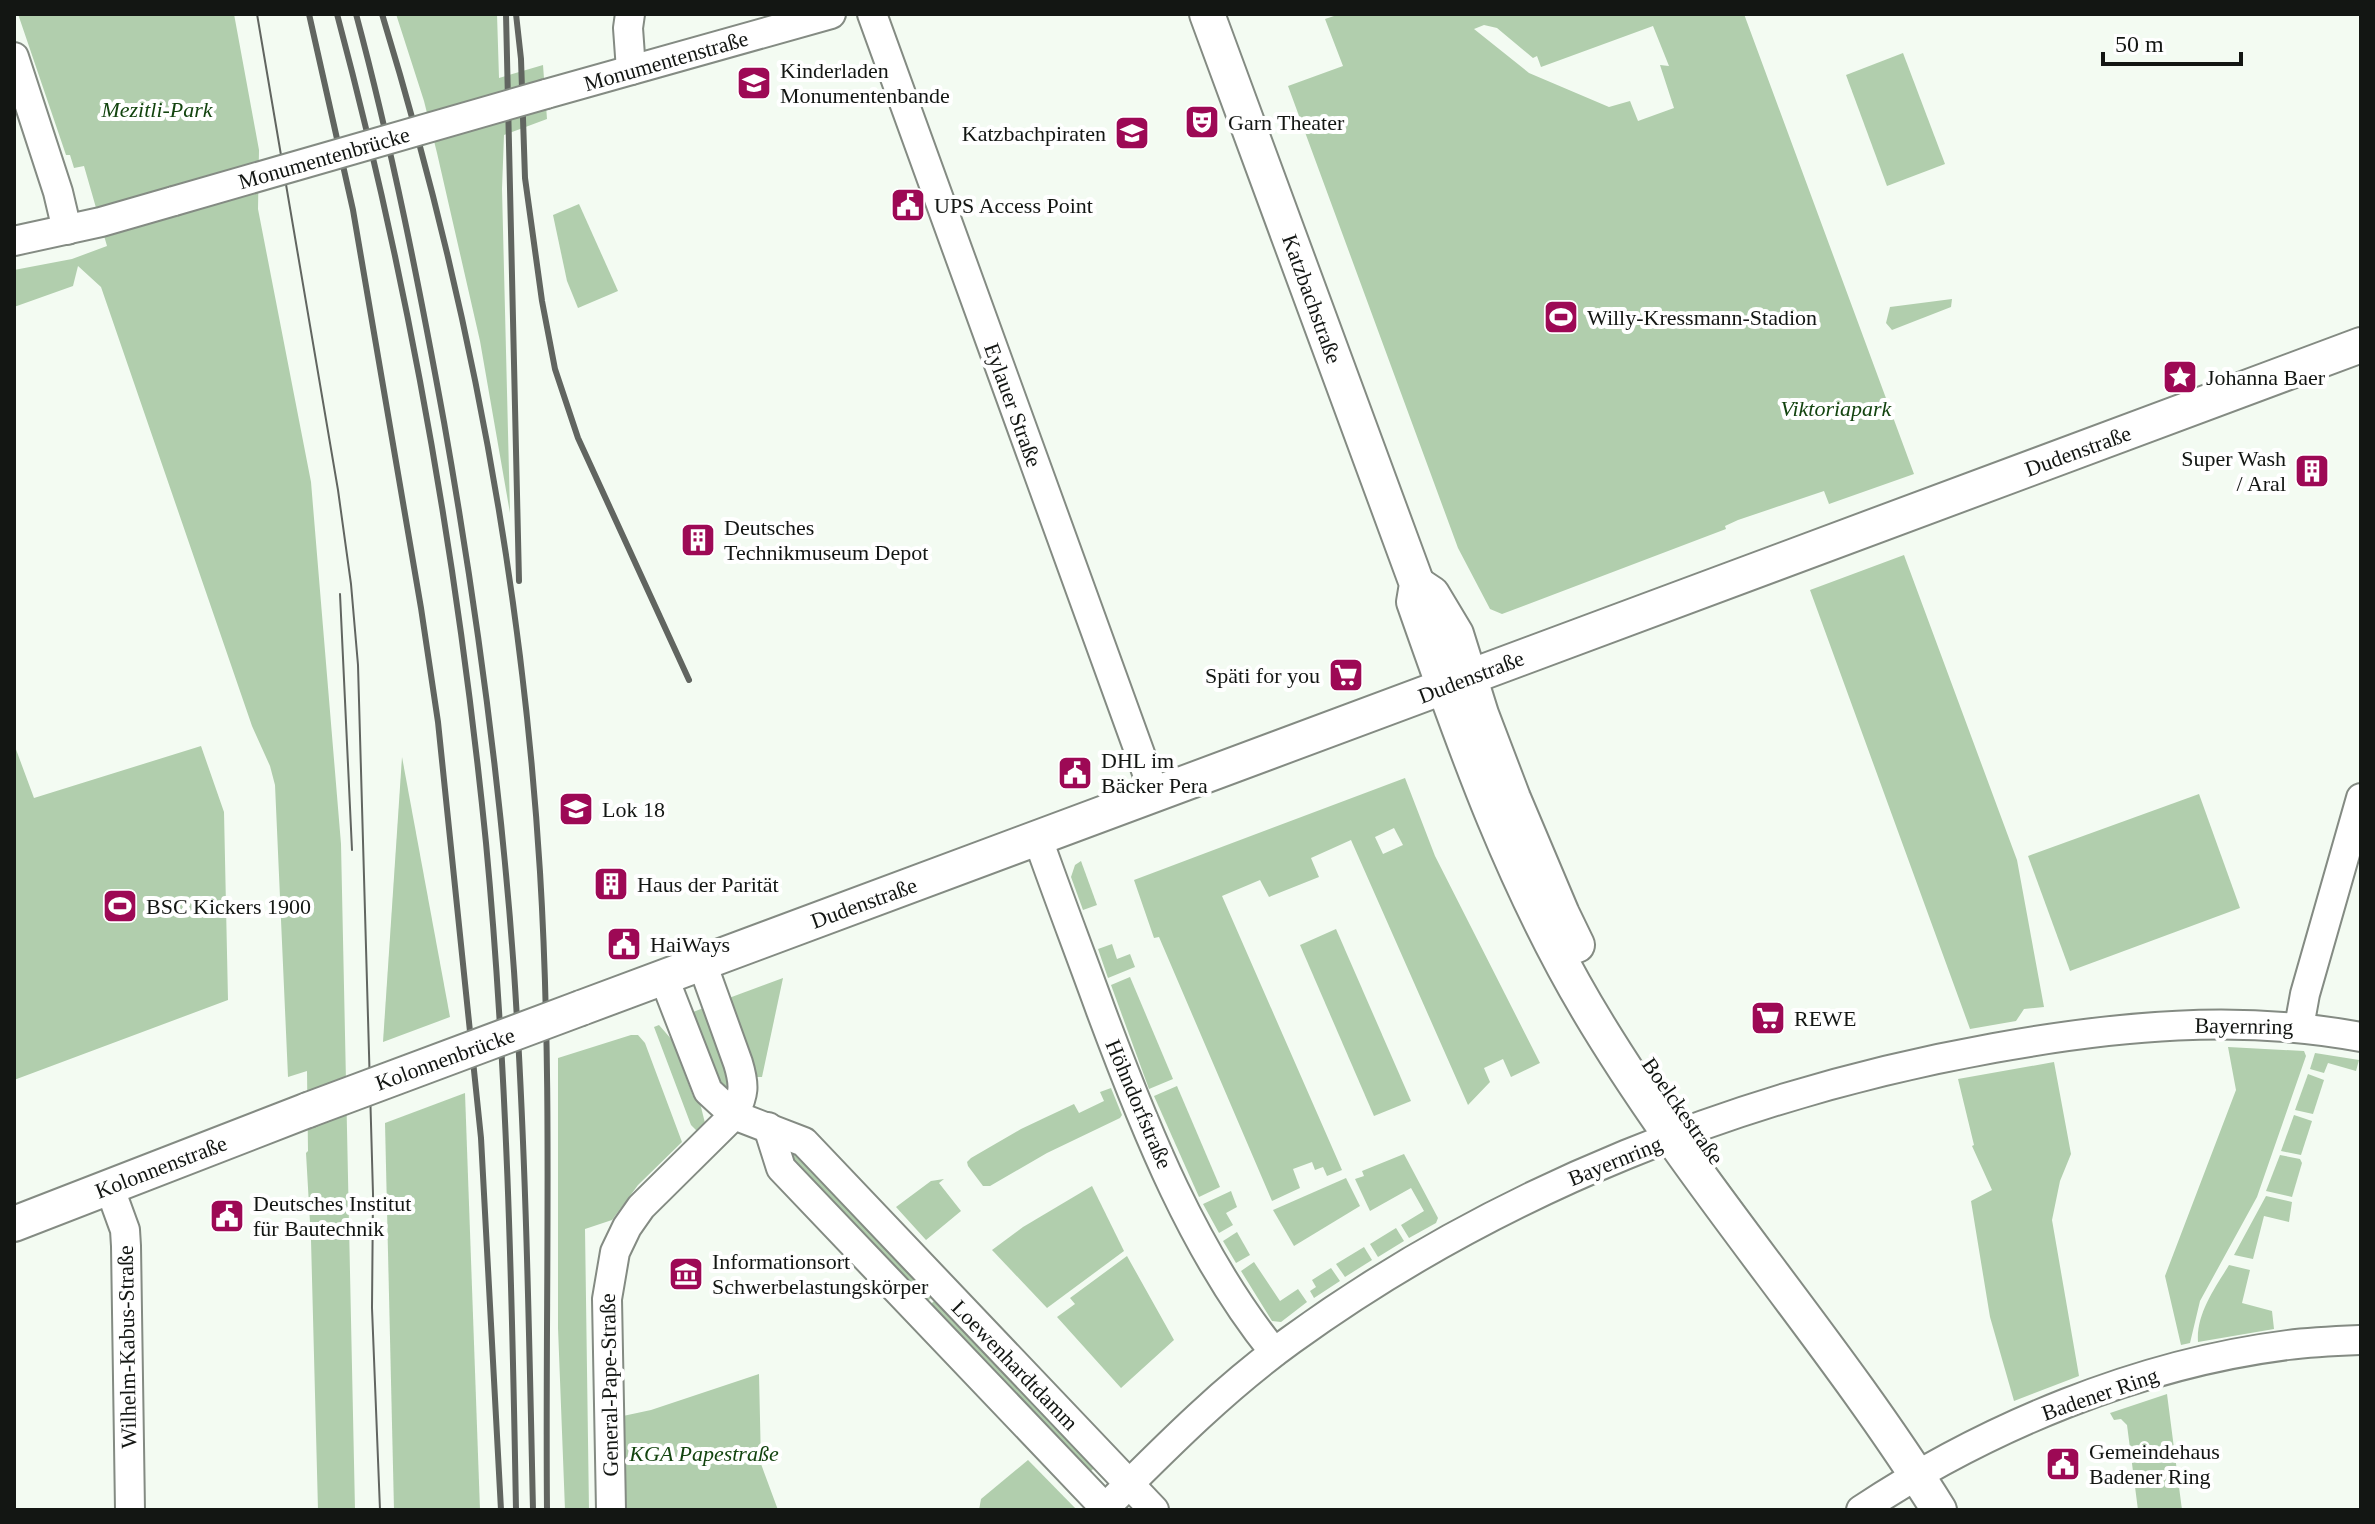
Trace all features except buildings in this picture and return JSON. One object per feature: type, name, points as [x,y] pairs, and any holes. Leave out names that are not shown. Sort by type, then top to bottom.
[{"type":"main road","name":"Katzbachstraße","points":[[1207,14],[1417,584],[1414,602],[1456,682]]},
{"type":"main road","name":"Dudenstraße","points":[[581,1008],[2361,345]]},
{"type":"main road","name":"Boelckestraße","points":[[1456,682],[1471,764],[1562,914],[1685,1133],[1871,1407],[1960,1510]]},
{"type":"main road","name":"Kolonnenbrücke","points":[[308,1110],[581,1008]]},
{"type":"main road","name":"Kolonnenstraße","points":[[14,1224],[308,1110]]},
{"type":"main road","name":"Boelckestraße","points":[[1926,1470],[1939,1510]]},
{"type":"street","points":[[630,14],[631,70]]},
{"type":"street","name":"Monumentenstraße","points":[[546,94],[831,14]]},
{"type":"street","name":"Eylauer Straße","points":[[872,14],[1155,795]]},
{"type":"street","points":[[14,57],[58,192],[67,230],[14,241]]},
{"type":"street","name":"Monumentenbrücke","points":[[67,230],[546,94]]},
{"type":"street","points":[[2299,1027],[2305,994],[2361,798]]},
{"type":"street","name":"Höhndorfstraße","points":[[1038,839],[1126,1077],[1160,1159],[1224,1279],[1256,1330],[1274,1352]]},
{"type":"street","points":[[702,963],[743,1079],[743,1096],[734,1115]]},
{"type":"street","name":"Loewenhardtdamm","points":[[664,978],[708,1091],[734,1115],[804,1142],[1154,1510]]},
{"type":"street","name":"Bayernring","points":[[1106,1509],[1197,1417],[1274,1352],[1351,1299],[1461,1233],[1556,1186],[1746,1110],[1852,1078],[2034,1041],[2164,1026],[2250,1024],[2299,1027],[2361,1037]]},
{"type":"street","name":"General-Pape-Straße","points":[[611,1510],[607,1299],[615,1252],[641,1207],[734,1115]]},
{"type":"street","name":"Loewenhardtdamm","points":[[768,1127],[781,1168],[1106,1509]]},
{"type":"street","name":"Wilhelm-Kabus-Straße","points":[[109,1186],[125,1230],[130,1510]]},
{"type":"street","name":"Badener Ring","points":[[1861,1510],[1995,1433],[2082,1397],[2142,1377],[2287,1345],[2361,1340]]},
{"type":"green space","name":"Mezitli-Park","points":[[18,14],[234,14],[259,150],[258,209],[311,482],[341,844],[355,1510],[318,1510],[306,1153],[307,1071],[288,1077],[275,785],[101,287],[78,266],[73,286],[14,307],[14,270],[72,259],[107,246],[84,166],[74,168],[70,155],[66,155]]},
{"type":"green space","points":[[396,14],[497,14],[499,78],[543,65],[547,119],[504,135],[502,189],[510,513],[480,341],[424,101]]},
{"type":"green space","name":"Willy-Kressmann-Stadion","points":[[1340,14],[1744,14],[1914,474],[1829,504],[1824,491],[1738,520],[1725,526],[1726,529],[1502,614],[1490,609],[1458,548],[1288,86],[1343,66],[1325,19]],"holes":[[[1484,25],[1497,28],[1533,58],[1537,56],[1541,67],[1653,26],[1669,66],[1660,65],[1674,108],[1638,121],[1630,101],[1609,107],[1529,73],[1474,29]]]},
{"type":"green space","points":[[1903,53],[1945,164],[1887,186],[1846,75]]},
{"type":"green space","points":[[579,204],[618,291],[578,308],[567,281],[553,215]]},
{"type":"green space","points":[[1952,299],[1951,307],[1892,330],[1886,323],[1890,307]]},
{"type":"green space","points":[[1904,555],[2017,860],[2044,1007],[2024,1009],[2016,1021],[1970,1029],[1810,590]]},
{"type":"green space","name":"BSC Kickers 1900","points":[[14,744],[34,798],[201,746],[224,812],[228,1000],[14,1080]]},
{"type":"green space","points":[[402,757],[450,1017],[383,1042]]},
{"type":"green space","points":[[1405,778],[1435,856],[1540,1063],[1511,1077],[1503,1059],[1484,1068],[1490,1082],[1468,1105],[1351,840],[1311,858],[1319,877],[1269,897],[1260,880],[1222,896],[1342,1170],[1327,1176],[1323,1167],[1315,1170],[1312,1162],[1293,1169],[1300,1188],[1272,1201],[1159,937],[1154,938],[1134,880]],"holes":[[[1394,828],[1403,845],[1383,854],[1375,837]]]},
{"type":"green space","points":[[2199,794],[2240,908],[2070,971],[2028,856]]},
{"type":"green space","points":[[1081,861],[1097,905],[1083,910],[1071,877],[1075,865]]},
{"type":"green space","points":[[1336,929],[1411,1101],[1374,1116],[1300,945]]},
{"type":"green space","points":[[1112,944],[1117,959],[1130,954],[1135,967],[1108,978],[1098,949]]},
{"type":"green space","points":[[1130,977],[1173,1079],[1149,1089],[1111,985]]},
{"type":"green space","points":[[783,978],[762,1077],[756,1077],[729,998]]},
{"type":"green space","points":[[706,1007],[726,1066],[732,1096],[727,1098],[688,1014]]},
{"type":"green space","points":[[659,1025],[672,1040],[693,1096],[698,1095],[705,1123],[702,1136],[691,1125],[654,1027]]},
{"type":"green space","points":[[638,1035],[645,1043],[682,1142],[638,1185],[612,1220],[585,1229],[589,1510],[565,1510],[558,1328],[558,1058]]},
{"type":"green space","points":[[2228,1047],[2304,1051],[2306,1056],[2257,1197],[2200,1301],[2190,1343],[2181,1345],[2165,1276],[2236,1090]]},
{"type":"green space","points":[[2315,1053],[2359,1060],[2356,1071],[2328,1063],[2324,1073],[2310,1069]]},
{"type":"green space","points":[[2054,1062],[2071,1154],[2060,1181],[2052,1220],[2079,1376],[2014,1401],[1990,1317],[1971,1201],[1992,1190],[1972,1146],[1958,1079]]},
{"type":"green space","points":[[2308,1074],[2324,1080],[2313,1114],[2295,1110]]},
{"type":"green space","points":[[1177,1086],[1220,1187],[1199,1197],[1154,1096]]},
{"type":"green space","points":[[1111,1088],[1122,1115],[1120,1118],[1047,1153],[990,1186],[983,1186],[968,1166],[971,1158],[1021,1129],[1074,1104],[1079,1113],[1104,1101],[1100,1092]]},
{"type":"green space","points":[[465,1093],[480,1510],[394,1510],[385,1123]]},
{"type":"green space","points":[[2294,1115],[2312,1121],[2301,1155],[2281,1151]]},
{"type":"green space","points":[[791,1148],[936,1293],[923,1306],[787,1163]]},
{"type":"green space","points":[[1404,1154],[1438,1218],[1436,1223],[1409,1238],[1401,1225],[1424,1211],[1411,1188],[1370,1211],[1355,1179],[1364,1176],[1362,1171]]},
{"type":"green space","points":[[2280,1155],[2300,1159],[2302,1163],[2292,1197],[2266,1191]]},
{"type":"green space","points":[[1714,1164],[1911,1434],[1906,1437],[1709,1167]]},
{"type":"green space","points":[[1346,1178],[1360,1206],[1294,1246],[1273,1210]]},
{"type":"green space","points":[[944,1179],[939,1183],[961,1211],[926,1240],[896,1207],[931,1181]]},
{"type":"green space","points":[[1092,1186],[1124,1251],[1047,1308],[992,1250],[1023,1227]]},
{"type":"green space","points":[[1231,1191],[1237,1207],[1226,1213],[1233,1225],[1219,1233],[1203,1204]]},
{"type":"green space","points":[[2266,1196],[2292,1202],[2289,1222],[2264,1216],[2253,1259],[2234,1255]]},
{"type":"green space","points":[[1396,1228],[1404,1241],[1378,1257],[1370,1244]]},
{"type":"green space","points":[[1237,1232],[1250,1255],[1236,1263],[1223,1241]]},
{"type":"green space","points":[[1364,1247],[1372,1260],[1345,1277],[1336,1264]]},
{"type":"green space","points":[[1127,1256],[1174,1340],[1121,1388],[1057,1317],[1075,1304],[1070,1298]]},
{"type":"green space","points":[[1254,1262],[1280,1301],[1298,1289],[1307,1302],[1281,1322],[1272,1321],[1241,1271]]},
{"type":"green space","points":[[2229,1265],[2250,1270],[2242,1303],[2272,1311],[2274,1329],[2198,1342],[2203,1311]]},
{"type":"green space","points":[[1331,1268],[1340,1281],[1314,1298],[1310,1291],[1316,1287],[1312,1280]]},
{"type":"green space","points":[[939,1296],[1099,1464],[1085,1476],[926,1309]]},
{"type":"green space","name":"KGA Papestraße","points":[[759,1374],[761,1464],[778,1510],[624,1510],[623,1416],[651,1410]]},
{"type":"green space","points":[[2167,1394],[2182,1510],[2138,1510],[2127,1425],[2121,1419],[2114,1420],[2110,1413]]},
{"type":"green space","points":[[1028,1460],[1077,1510],[979,1510],[981,1499]]},
{"type":"tram line","points":[[257,14],[338,490],[358,665],[373,1194],[372,1308],[380,1510]]},
{"type":"tram line","points":[[340,594],[352,850]]},
{"type":"railway","points":[[309,14],[353,210],[438,722],[481,1138],[501,1510]]},
{"type":"railway","points":[[337,14],[387,218],[428,425],[475,738],[493,926],[504,1093],[516,1510]]},
{"type":"railway","points":[[356,14],[393,166],[435,371],[467,559],[495,764],[509,902],[518,1038],[533,1510]]},
{"type":"railway","points":[[382,14],[440,224],[465,331],[505,546],[520,654],[532,763],[544,952],[547,1510]]},
{"type":"railway","points":[[506,14],[519,581]]},
{"type":"railway","points":[[516,14],[521,59],[525,178],[555,369],[578,438],[689,680]]},
{"type":"place","name":"Kinderladen Monumentenbande","points":[[754,83]]},
{"type":"place","name":"Garn Theater","points":[[1202,122]]},
{"type":"place","name":"Katzbachpiraten","points":[[1132,133]]},
{"type":"place","name":"UPS Access Point","points":[[908,205]]},
{"type":"place","name":"Willy-Kressmann-Stadion","points":[[1561,317]]},
{"type":"place","name":"Johanna Baer","points":[[2180,377]]},
{"type":"place","name":"Super Wash / Aral","points":[[2312,471]]},
{"type":"place","name":"Deutsches Technikmuseum Depot","points":[[698,540]]},
{"type":"place","name":"Späti for you","points":[[1346,675]]},
{"type":"place","name":"DHL im Bäcker Pera","points":[[1075,773]]},
{"type":"place","name":"Lok 18","points":[[576,809]]},
{"type":"place","name":"Haus der Parität","points":[[611,884]]},
{"type":"place","name":"BSC Kickers 1900","points":[[120,906]]},
{"type":"place","name":"HaiWays","points":[[624,944]]},
{"type":"place","name":"REWE","points":[[1768,1018]]},
{"type":"place","name":"Deutsches Institut für Bautechnik","points":[[227,1216]]},
{"type":"place","name":"Informationsort Schwerbelastungskörper","points":[[686,1274]]},
{"type":"place","name":"Gemeindehaus Badener Ring","points":[[2063,1464]]},
{"type":"park label","name":"Viktoriapark","points":[[1836,408]]}]
